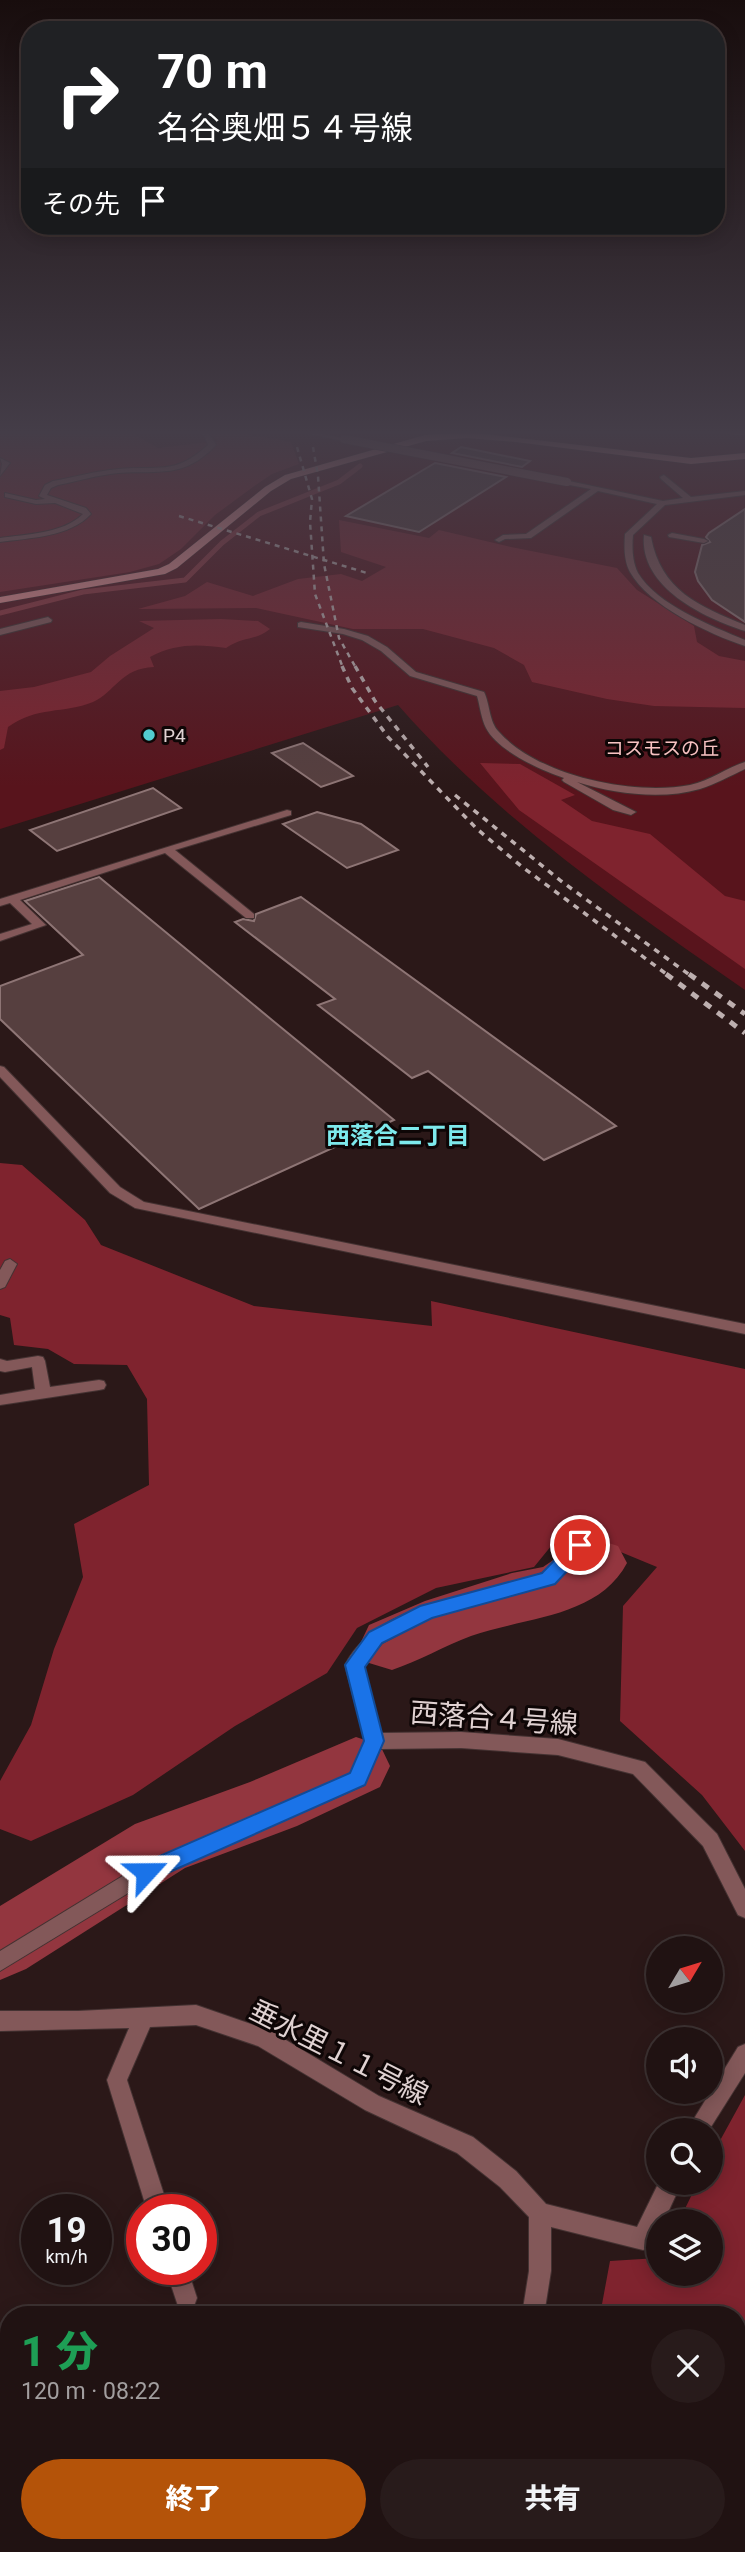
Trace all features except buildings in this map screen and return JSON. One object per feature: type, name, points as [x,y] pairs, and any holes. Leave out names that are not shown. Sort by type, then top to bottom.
[{"type":"main road","points":[[0,600],[161,572],[196,548]]},
{"type":"street","points":[[628,548],[634,574],[657,595],[686,616],[745,643]]},
{"type":"street","points":[[647,548],[652,565],[677,593],[696,606],[745,628]]},
{"type":"street","points":[[0,632],[48,620]]},
{"type":"street","points":[[301,625],[348,632],[369,639],[385,650],[400,666],[418,676],[464,686],[481,694],[492,733],[539,765],[566,776],[628,788],[665,790],[700,785],[745,765]]},
{"type":"street","points":[[551,769],[610,805],[631,812]]},
{"type":"street","points":[[6,901],[287,813]]},
{"type":"street","points":[[167,849],[250,916]]},
{"type":"street","points":[[0,939],[40,925],[6,901]]},
{"type":"street","points":[[0,1070],[115,1190],[140,1205],[745,1329]]},
{"type":"street","points":[[0,1284],[10,1264]]},
{"type":"street","points":[[0,1364],[5,1367],[38,1361],[43,1393]]},
{"type":"street","points":[[0,1400],[99,1385]]},
{"type":"street","points":[[0,1962],[146,1872],[358,1779],[374,1741],[354,1665],[376,1638],[427,1612],[548,1578],[580,1545]]},
{"type":"street","name":"西落合４号線","points":[[374,1741],[461,1740],[558,1747],[639,1768],[710,1840],[745,1909]]},
{"type":"street","name":"垂水里１１号線","points":[[0,2021],[196,2015],[264,2038],[372,2103],[465,2145],[508,2179],[540,2213]]},
{"type":"street","points":[[144,2018],[117,2080],[153,2194]]},
{"type":"street","points":[[705,2118],[745,2054]]},
{"type":"street","points":[[534,2306],[540,2271],[540,2213],[643,2239],[665,2195]]},
{"type":"street","points":[[182,2285],[186,2298]]},
{"type":"green space","name":"コスモスの丘","points":[[0,548],[745,548],[745,990],[653,926],[519,822],[436,746],[398,705],[0,829]]},
{"type":"shaded area","points":[[0,548],[182,548],[159,564],[130,572],[0,592]]},
{"type":"shaded area","points":[[341,548],[517,548],[617,568],[637,590],[694,626],[697,642],[719,656],[745,661],[745,708],[654,706],[607,699],[532,682],[524,665],[494,648],[423,629],[353,629],[256,608],[138,609],[185,596],[207,582],[253,596],[298,579],[341,574],[362,581],[386,567],[341,552]]},
{"type":"shaded area","points":[[139,621],[258,621],[270,629],[226,648],[187,646],[160,652],[150,657],[154,667],[134,671],[93,702],[19,720],[8,727],[4,748],[0,750],[0,691],[34,687],[91,672],[110,656],[154,628]]},
{"type":"shaded area","points":[[480,763],[520,764],[575,795],[561,800],[592,821],[650,834],[725,896],[745,901],[745,969],[519,810]]},
{"type":"shaded area","points":[[0,1163],[22,1165],[85,1220],[101,1245],[254,1306],[432,1326],[431,1301],[745,1369],[745,1851],[702,1795],[620,1721],[623,1606],[657,1567],[565,1529],[534,1567],[436,1588],[357,1628],[327,1673],[235,1726],[133,1795],[31,1841],[0,1829],[0,1781],[31,1725],[54,1649],[83,1577],[74,1524],[149,1485],[147,1399],[127,1365],[74,1364],[48,1349],[14,1345],[10,1318],[0,1315]]},
{"type":"shaded area","points":[[745,2095],[745,2306],[602,2306],[610,2261],[646,2259],[646,2286],[723,2286],[723,2209],[685,2209],[692,2195],[723,2195],[723,2135]]},
{"type":"waterway","points":[[0,613],[83,592],[185,580],[217,548]]},
{"type":"waterway","points":[[392,1644],[447,1619],[512,1598],[559,1588],[596,1563]]},
{"type":"waterway","points":[[0,1945],[160,1846],[273,1804],[356,1766]]},
{"type":"railway","points":[[285,548],[312,556]]},
{"type":"railway","points":[[312,548],[312,556]]},
{"type":"railway","points":[[323,548],[324,560]]},
{"type":"railway","points":[[312,556],[324,560]]},
{"type":"railway","points":[[312,556],[315,594],[343,668]]},
{"type":"railway","points":[[324,560],[367,573]]},
{"type":"railway","points":[[324,560],[339,638],[356,668]]},
{"type":"railway","points":[[342,666],[352,688],[388,737],[477,829],[521,866],[669,976]]},
{"type":"railway","points":[[355,666],[375,701],[428,767]]},
{"type":"railway","points":[[455,795],[561,881],[691,976]]},
{"type":"railway","points":[[666,974],[745,1033]]},
{"type":"railway","points":[[689,974],[745,1014]]},
{"type":"place","name":"P4","points":[[149,735]]},
{"type":"district","name":"西落合二丁目","points":[[398,1136]]},
{"type":"route","points":[[146,1872],[358,1779],[374,1741],[354,1665],[376,1638],[427,1612],[548,1578],[580,1545]]}]
